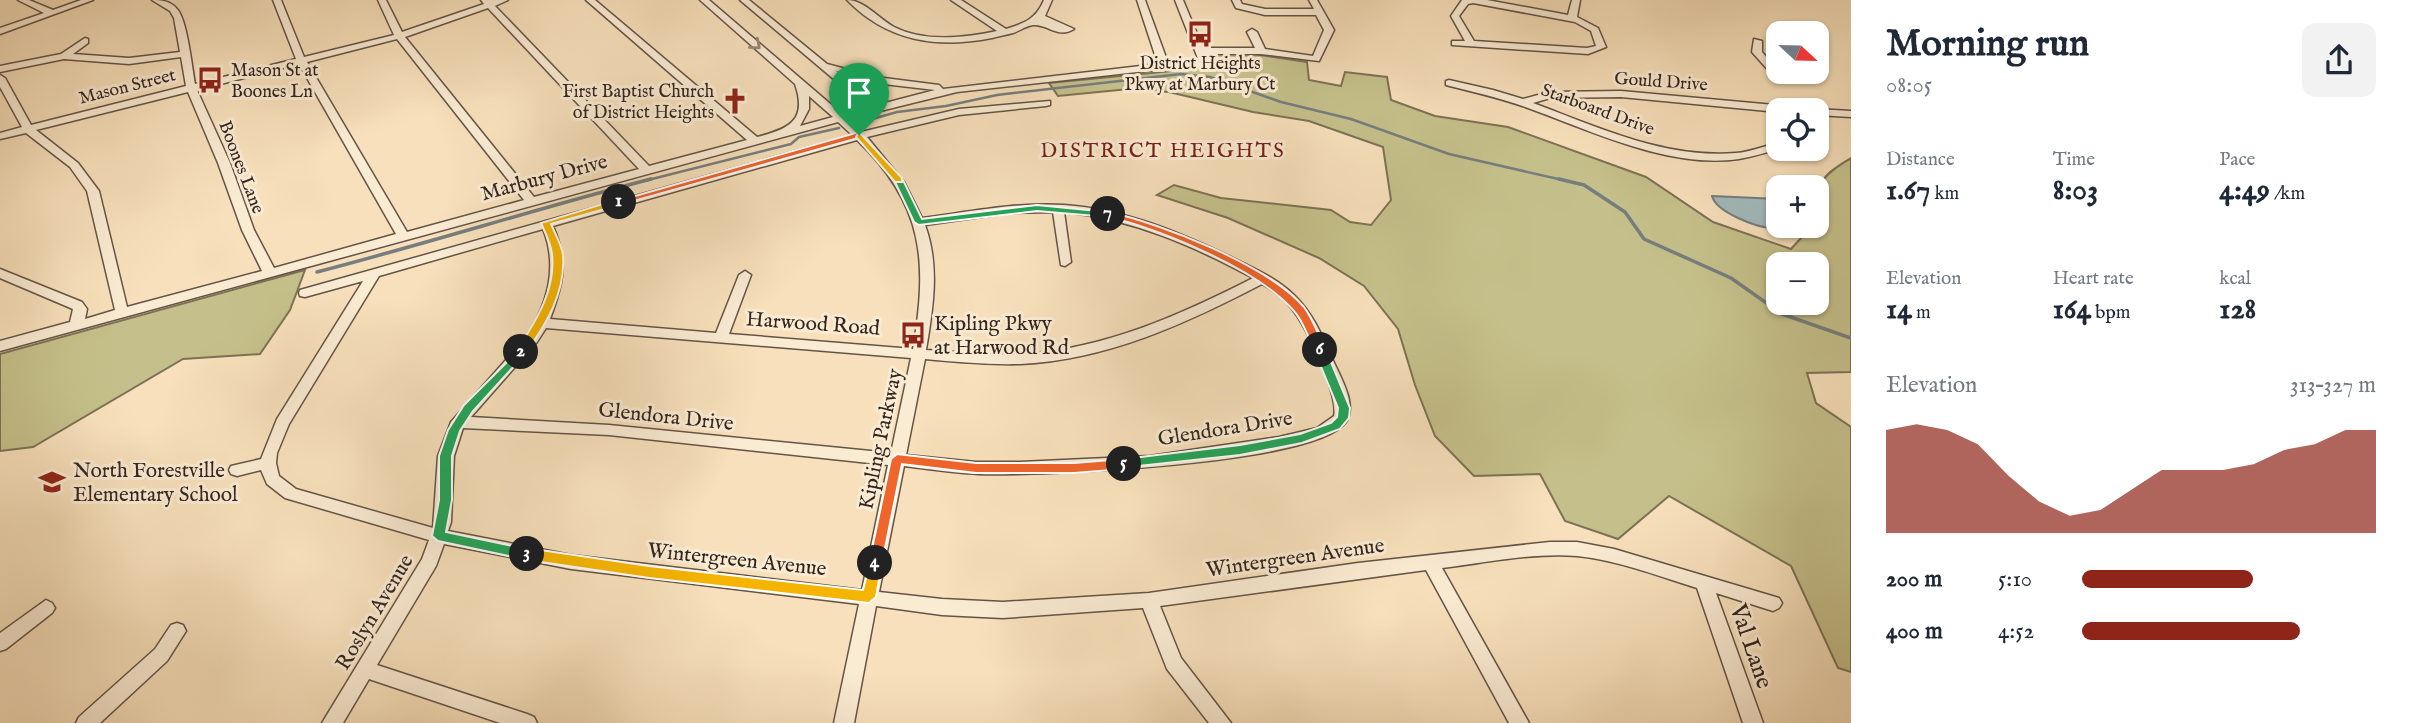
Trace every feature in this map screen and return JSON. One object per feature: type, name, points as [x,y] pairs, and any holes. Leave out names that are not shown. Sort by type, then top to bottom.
[{"type":"street","points":[[22,0],[53,13]]},
{"type":"street","points":[[0,31],[89,0]]},
{"type":"street","name":"Boones Lane","points":[[156,0],[173,9],[177,15],[191,88],[224,163],[248,230],[270,273]]},
{"type":"street","points":[[277,0],[301,60],[404,237]]},
{"type":"street","points":[[382,0],[399,36],[532,202]]},
{"type":"street","name":"Mason Street","points":[[0,136],[399,36],[487,2],[504,0]]},
{"type":"street","points":[[590,0],[755,141]]},
{"type":"street","name":"Kipling Parkway","points":[[704,0],[859,135],[897,178],[919,222],[928,275],[919,352],[844,723]]},
{"type":"street","points":[[744,0],[862,99],[863,106],[859,112]]},
{"type":"street","points":[[851,0],[891,29],[912,37],[964,40],[1036,20],[1046,9],[1048,0]]},
{"type":"street","points":[[955,0],[1003,31]]},
{"type":"street","points":[[1141,0],[1164,66]]},
{"type":"street","points":[[1179,0],[1200,51],[1261,51],[1316,59],[1329,30],[1313,0]]},
{"type":"street","points":[[1236,0],[1239,6],[1253,11],[1319,12]]},
{"type":"street","points":[[1455,43],[1471,44],[1588,51],[1601,47],[1595,30],[1572,18],[1478,0],[1465,2],[1455,16],[1471,44]]},
{"type":"street","points":[[1572,18],[1576,0]]},
{"type":"street","points":[[487,2],[647,171]]},
{"type":"street","points":[[1252,32],[1261,51]]},
{"type":"street","points":[[64,56],[85,41]]},
{"type":"street","points":[[1757,41],[1757,52],[1766,62]]},
{"type":"street","name":"Marbury Drive","points":[[1104,74],[1133,67],[1149,57],[1158,47]]},
{"type":"street","name":"Marbury Drive","points":[[0,346],[859,112],[957,89],[1203,63],[1200,51]]},
{"type":"street","points":[[0,69],[64,56],[138,61],[184,54]]},
{"type":"street","points":[[818,61],[874,80],[957,89]]},
{"type":"street","points":[[0,78],[28,129],[81,172],[93,191],[122,314]]},
{"type":"street","points":[[786,133],[797,122],[805,106],[806,96],[800,83]]},
{"type":"street","name":"Starboard Drive","points":[[1449,83],[1473,86],[1525,102],[1637,144],[1681,154],[1722,158],[1754,155],[1766,150]]},
{"type":"street","name":"Gould Drive","points":[[1525,102],[1549,95],[1621,94],[1766,107]]},
{"type":"street","name":"Marbury Drive","points":[[305,293],[859,135],[959,113],[1046,103]]},
{"type":"street","points":[[1829,113],[1851,114]]},
{"type":"street","points":[[1058,208],[1065,262]]},
{"type":"street","name":"Glendora Drive","points":[[458,422],[609,430],[976,468],[1119,465],[1240,450],[1302,438],[1330,429],[1343,418],[1344,408],[1327,364],[1300,310],[1282,291],[1263,278],[1147,225],[1104,214],[1058,208],[996,212],[919,222]]},
{"type":"street","name":"Roslyn Avenue","points":[[332,723],[430,561],[446,500],[446,456],[458,422],[532,339],[542,323],[553,294],[558,269],[554,239],[546,223]]},
{"type":"street","points":[[0,272],[77,304],[80,309],[76,327]]},
{"type":"street","points":[[237,470],[268,463],[272,443],[294,402],[375,272]]},
{"type":"street","name":"Harwood Road","points":[[721,337],[745,275]]},
{"type":"street","name":"Harwood Road","points":[[542,323],[1013,360],[1058,357],[1119,342],[1159,328],[1263,278]]},
{"type":"street","name":"Wintergreen Avenue","points":[[268,463],[271,479],[291,494],[438,536],[570,562],[942,607],[1003,610],[1149,600],[1333,573],[1550,549],[1577,549],[1614,556],[1773,603]]},
{"type":"street","points":[[1431,563],[1519,723]]},
{"type":"street","name":"Val Lane","points":[[1704,584],[1753,723]]},
{"type":"street","points":[[1149,600],[1174,663],[1221,723]]},
{"type":"street","points":[[0,643],[46,608]]},
{"type":"street","points":[[86,723],[162,654],[177,631]]},
{"type":"street","points":[[365,668],[527,723]]},
{"type":"shaded area","points":[[1210,54],[1253,54],[1307,62],[1309,80],[1341,86],[1345,72],[1387,77],[1391,100],[1435,116],[1508,127],[1646,177],[1713,222],[1791,249],[1801,238],[1829,238],[1827,175],[1851,158],[1851,372],[1807,373],[1816,403],[1851,427],[1851,672],[1838,668],[1791,566],[1669,496],[1618,539],[1565,521],[1540,474],[1474,476],[1435,436],[1415,385],[1398,329],[1364,286],[1319,258],[1228,218],[1157,195],[1174,185],[1221,198],[1331,210],[1350,222],[1371,225],[1391,200],[1383,147],[1309,121],[1253,112],[1169,92],[1129,89],[1058,96],[1049,83],[1192,69],[1216,70],[1220,66]]},
{"type":"shaded area","points":[[305,270],[290,310],[260,354],[183,359],[33,447],[0,451],[0,354]]},
{"type":"water","points":[[1712,196],[1766,198],[1766,227],[1729,213],[1715,202]]},
{"type":"waterway","points":[[862,122],[897,112],[946,106],[997,95],[1181,74],[1210,77],[1281,102],[1351,119],[1449,154],[1567,181]]},
{"type":"waterway","points":[[644,181],[791,144],[799,137],[839,128]]},
{"type":"waterway","points":[[317,272],[651,179]]},
{"type":"waterway","points":[[1559,179],[1584,185],[1625,212],[1644,239],[1731,278],[1782,314],[1851,338]]},
{"type":"place","name":"District Heights Pkwy at Marbury Ct","points":[[1200,34]]},
{"type":"place","name":"Mason St at Boones Ln","points":[[210,80]]},
{"type":"place","name":"First Baptist Church of District Heights","points":[[735,101]]},
{"type":"place","name":"Kipling Pkwy at Harwood Rd","points":[[913,335]]},
{"type":"place","name":"North Forestville Elementary School","points":[[52,482]]},
{"type":"district","name":"DISTRICT HEIGHTS","points":[[1163,150]]},
{"type":"route","points":[[859,135],[897,178],[909,197],[919,222],[1037,208],[1104,214],[1132,220],[1172,235],[1263,278],[1282,291],[1300,310],[1339,392],[1344,408],[1343,418],[1330,429],[1302,438],[1217,454],[1119,465],[976,468],[897,459],[869,597],[570,562],[438,536],[446,500],[446,456],[454,430],[468,408],[532,339],[542,323],[553,294],[557,279],[558,252],[546,223],[859,135]]}]
